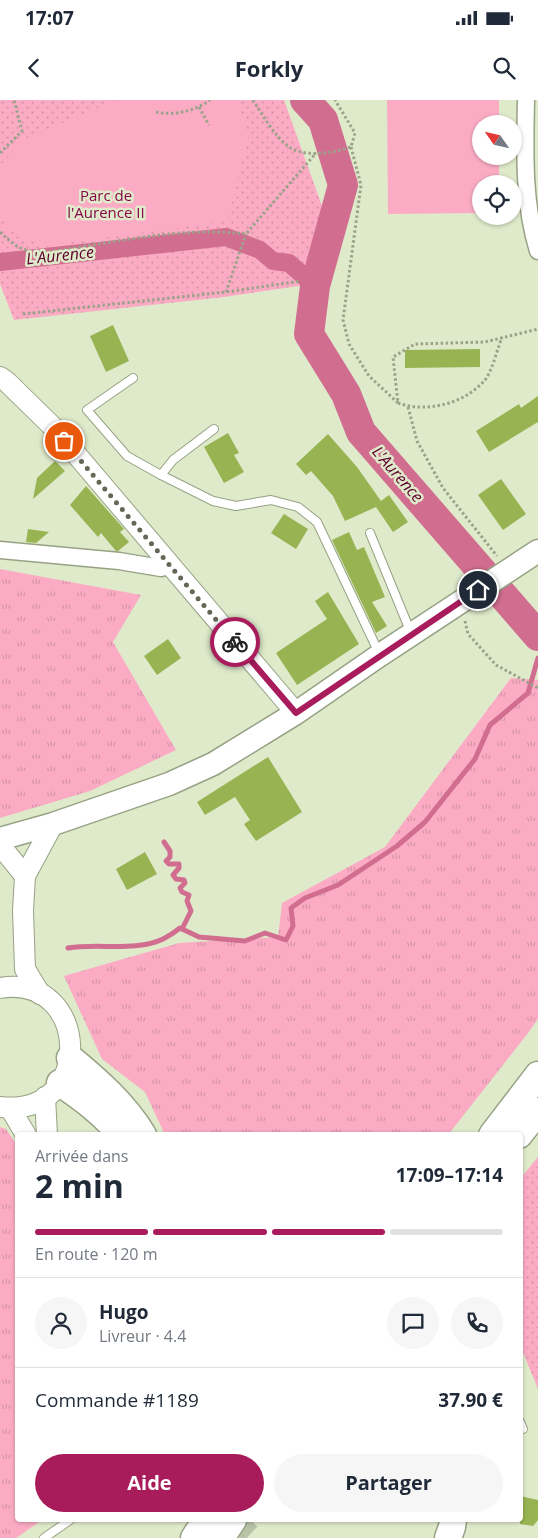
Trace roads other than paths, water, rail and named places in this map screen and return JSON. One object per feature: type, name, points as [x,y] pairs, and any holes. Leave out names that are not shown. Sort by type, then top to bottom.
[{"type":"highway","points":[[70,1058],[126,1111],[141,1132]]},
{"type":"highway","points":[[494,1132],[538,1075]]},
{"type":"highway","points":[[52,1090],[89,1102],[109,1120],[119,1132]]},
{"type":"highway","points":[[521,1132],[538,1110]]},
{"type":"highway","points":[[187,1538],[193,1522]]},
{"type":"highway","points":[[194,1538],[205,1522]]},
{"type":"highway","points":[[221,1538],[232,1522]]},
{"type":"highway","points":[[448,1538],[453,1522]]},
{"type":"highway","points":[[460,1538],[464,1522]]},
{"type":"main road","points":[[0,839],[53,824],[169,784],[222,759],[296,713],[538,551]]},
{"type":"street","points":[[526,100],[526,171],[531,228],[538,251]]},
{"type":"street","points":[[0,377],[8,382],[52,427],[296,713]]},
{"type":"street","points":[[0,550],[119,561],[161,568],[170,566]]},
{"type":"street","points":[[5,1107],[28,1105],[52,1090],[66,1071],[70,1058],[71,1039],[66,1021],[55,1006],[40,994],[24,969],[23,910],[25,876],[53,824]]},
{"type":"street","points":[[0,846],[25,876]]},
{"type":"street","points":[[0,988],[22,988],[40,994]]},
{"type":"street","points":[[47,1132],[52,1090]]},
{"type":"street","points":[[5,1107],[24,1132]]},
{"type":"lane","points":[[133,378],[87,410],[127,456],[213,501],[236,506],[271,500],[298,508],[317,522],[380,655]]},
{"type":"lane","points":[[161,475],[173,460],[214,429]]},
{"type":"lane","points":[[370,533],[411,635]]},
{"type":"lane","points":[[44,1538],[67,1522]]},
{"type":"waterway","name":"L'Aurence","points":[[305,100],[323,120],[343,185],[315,286],[309,334],[346,394],[361,432],[538,636]]},
{"type":"waterway","name":"L'Aurence","points":[[0,262],[226,237],[260,250],[273,261],[289,263],[315,286]]},
{"type":"waterway","points":[[68,948],[141,945],[163,939],[180,928],[199,937],[245,941],[265,933],[286,940],[293,926],[291,908],[305,898],[338,885],[397,846],[425,822],[475,759],[490,725],[528,693],[538,658]]},
{"type":"waterway","points":[[164,842],[170,851],[170,857],[166,861],[169,864],[179,864],[179,868],[173,875],[176,879],[184,880],[185,883],[180,888],[182,892],[189,895],[187,901],[191,911],[182,929]]},
{"type":"tunnel","points":[[238,1522],[255,1538]]},
{"type":"park label","name":"Parc de l'Aurence II","points":[[106,204]]}]
